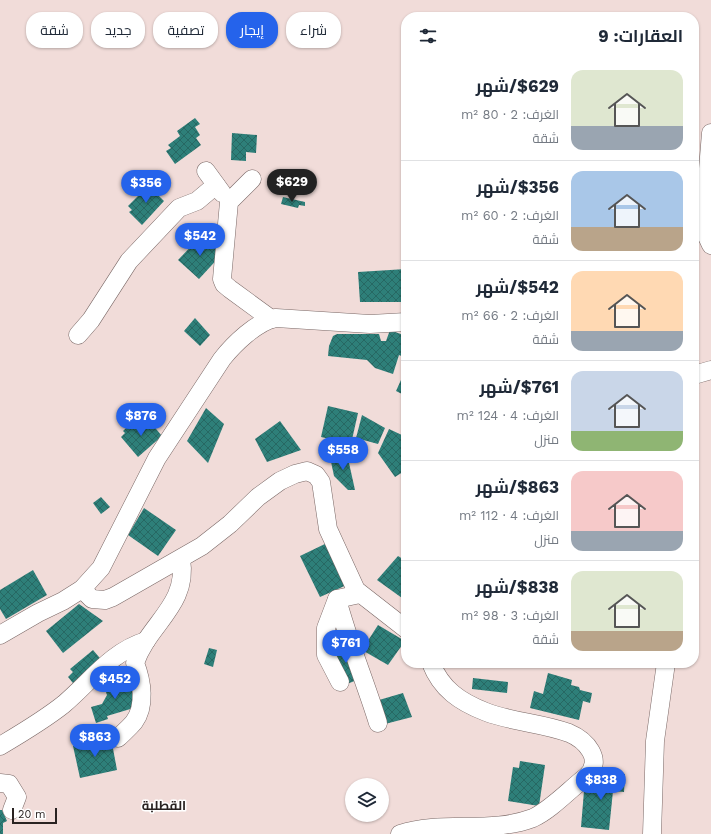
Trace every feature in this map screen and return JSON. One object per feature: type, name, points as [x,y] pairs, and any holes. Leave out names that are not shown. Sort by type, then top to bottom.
[{"type":"street","points":[[711,133],[703,228],[711,245]]},
{"type":"street","points":[[78,335],[91,320],[129,261],[179,208],[197,200],[211,178],[229,202]]},
{"type":"street","points":[[252,179],[229,202],[222,279],[224,284],[230,289],[271,319]]},
{"type":"street","points":[[0,635],[38,613],[64,601],[82,589],[101,568],[157,458],[222,359],[232,347],[253,330],[271,319],[297,319],[370,324],[401,322]]},
{"type":"street","points":[[699,374],[711,370]]},
{"type":"street","points":[[82,589],[92,599],[104,600],[113,597],[181,558],[218,534],[264,493],[295,474],[307,471],[316,475],[321,482],[328,529],[360,594],[401,625]]},
{"type":"street","points":[[118,738],[135,721],[142,700],[138,672],[135,664],[146,641],[176,599],[181,585],[183,572],[181,558]]},
{"type":"street","points":[[337,599],[360,594]]},
{"type":"street","points":[[337,599],[326,628],[326,655],[340,682]]},
{"type":"street","points":[[337,599],[345,629],[365,679],[378,723]]},
{"type":"street","points":[[0,746],[37,724],[64,704],[117,655],[127,648],[146,641]]},
{"type":"street","points":[[400,834],[419,828],[480,828],[526,821],[541,813],[587,776],[595,764],[591,750],[574,735],[485,712],[451,693],[440,681],[434,668]]},
{"type":"street","points":[[652,834],[655,741],[665,668]]},
{"type":"street","points":[[0,783],[10,784],[17,797],[12,810]]},
{"type":"building","points":[[195,118],[200,124],[195,127],[200,135],[196,138],[201,145],[175,164],[166,151],[171,148],[168,145],[180,136],[177,131]]},
{"type":"building","points":[[232,133],[257,135],[256,153],[246,152],[246,161],[231,160]]},
{"type":"building","points":[[148,186],[151,190],[154,186],[161,192],[158,195],[164,201],[142,225],[129,212],[132,210],[128,206]]},
{"type":"building","points":[[283,197],[305,202],[305,206],[299,205],[298,208],[281,204]]},
{"type":"building","points":[[202,235],[222,254],[199,279],[178,260]]},
{"type":"building","points":[[401,269],[401,302],[360,302],[358,272]]},
{"type":"building","points":[[195,318],[210,335],[200,346],[184,331]]},
{"type":"building","points":[[390,330],[401,334],[401,356],[399,355],[393,374],[375,368],[367,360],[328,356],[329,346],[333,336],[337,334],[379,334],[381,341],[386,341]]},
{"type":"building","points":[[401,380],[401,394],[396,391]]},
{"type":"building","points":[[328,406],[358,413],[351,444],[321,437]]},
{"type":"building","points":[[206,408],[224,424],[208,463],[187,441]]},
{"type":"building","points":[[362,415],[385,428],[378,444],[356,438]]},
{"type":"building","points":[[141,421],[147,427],[151,423],[162,436],[138,457],[121,437],[125,433],[123,431],[132,422],[136,426]]},
{"type":"building","points":[[280,421],[301,450],[267,462],[255,439]]},
{"type":"building","points":[[389,429],[401,435],[401,473],[395,477],[378,453]]},
{"type":"building","points":[[347,454],[355,490],[348,490],[334,476],[330,457]]},
{"type":"building","points":[[101,497],[110,507],[101,514],[93,503]]},
{"type":"building","points":[[144,508],[176,530],[158,556],[128,535]]},
{"type":"building","points":[[329,542],[349,584],[320,597],[300,556]]},
{"type":"building","points":[[398,556],[401,558],[401,597],[377,580]]},
{"type":"building","points":[[33,570],[47,595],[6,619],[0,609],[0,590]]},
{"type":"building","points":[[79,604],[103,621],[63,653],[46,631]]},
{"type":"building","points":[[378,625],[401,639],[401,647],[388,665],[362,650]]},
{"type":"building","points":[[345,643],[362,678],[347,684],[331,651]]},
{"type":"building","points":[[209,648],[217,650],[213,667],[204,664]]},
{"type":"building","points":[[93,650],[105,664],[77,688],[68,677],[73,672],[70,669]]},
{"type":"building","points":[[548,673],[572,680],[571,685],[579,687],[580,690],[592,693],[590,703],[583,701],[579,720],[530,708],[534,691],[543,694]]},
{"type":"building","points":[[128,677],[137,707],[107,716],[108,719],[96,723],[91,707],[102,704],[107,695],[103,684]]},
{"type":"building","points":[[473,678],[508,682],[507,693],[472,689]]},
{"type":"building","points":[[403,693],[412,717],[385,724],[379,700]]},
{"type":"building","points":[[111,738],[117,770],[80,778],[73,746]]},
{"type":"building","points":[[520,761],[545,765],[539,806],[508,801],[513,767],[519,768]]},
{"type":"building","points":[[599,772],[625,774],[624,792],[613,791],[609,830],[581,827],[584,791],[591,785],[597,792]]},
{"type":"building","points":[[0,810],[2,810],[7,821],[3,823],[3,834],[0,834]]},
{"type":"district","name":"القطلبة","points":[[164,805]]}]
